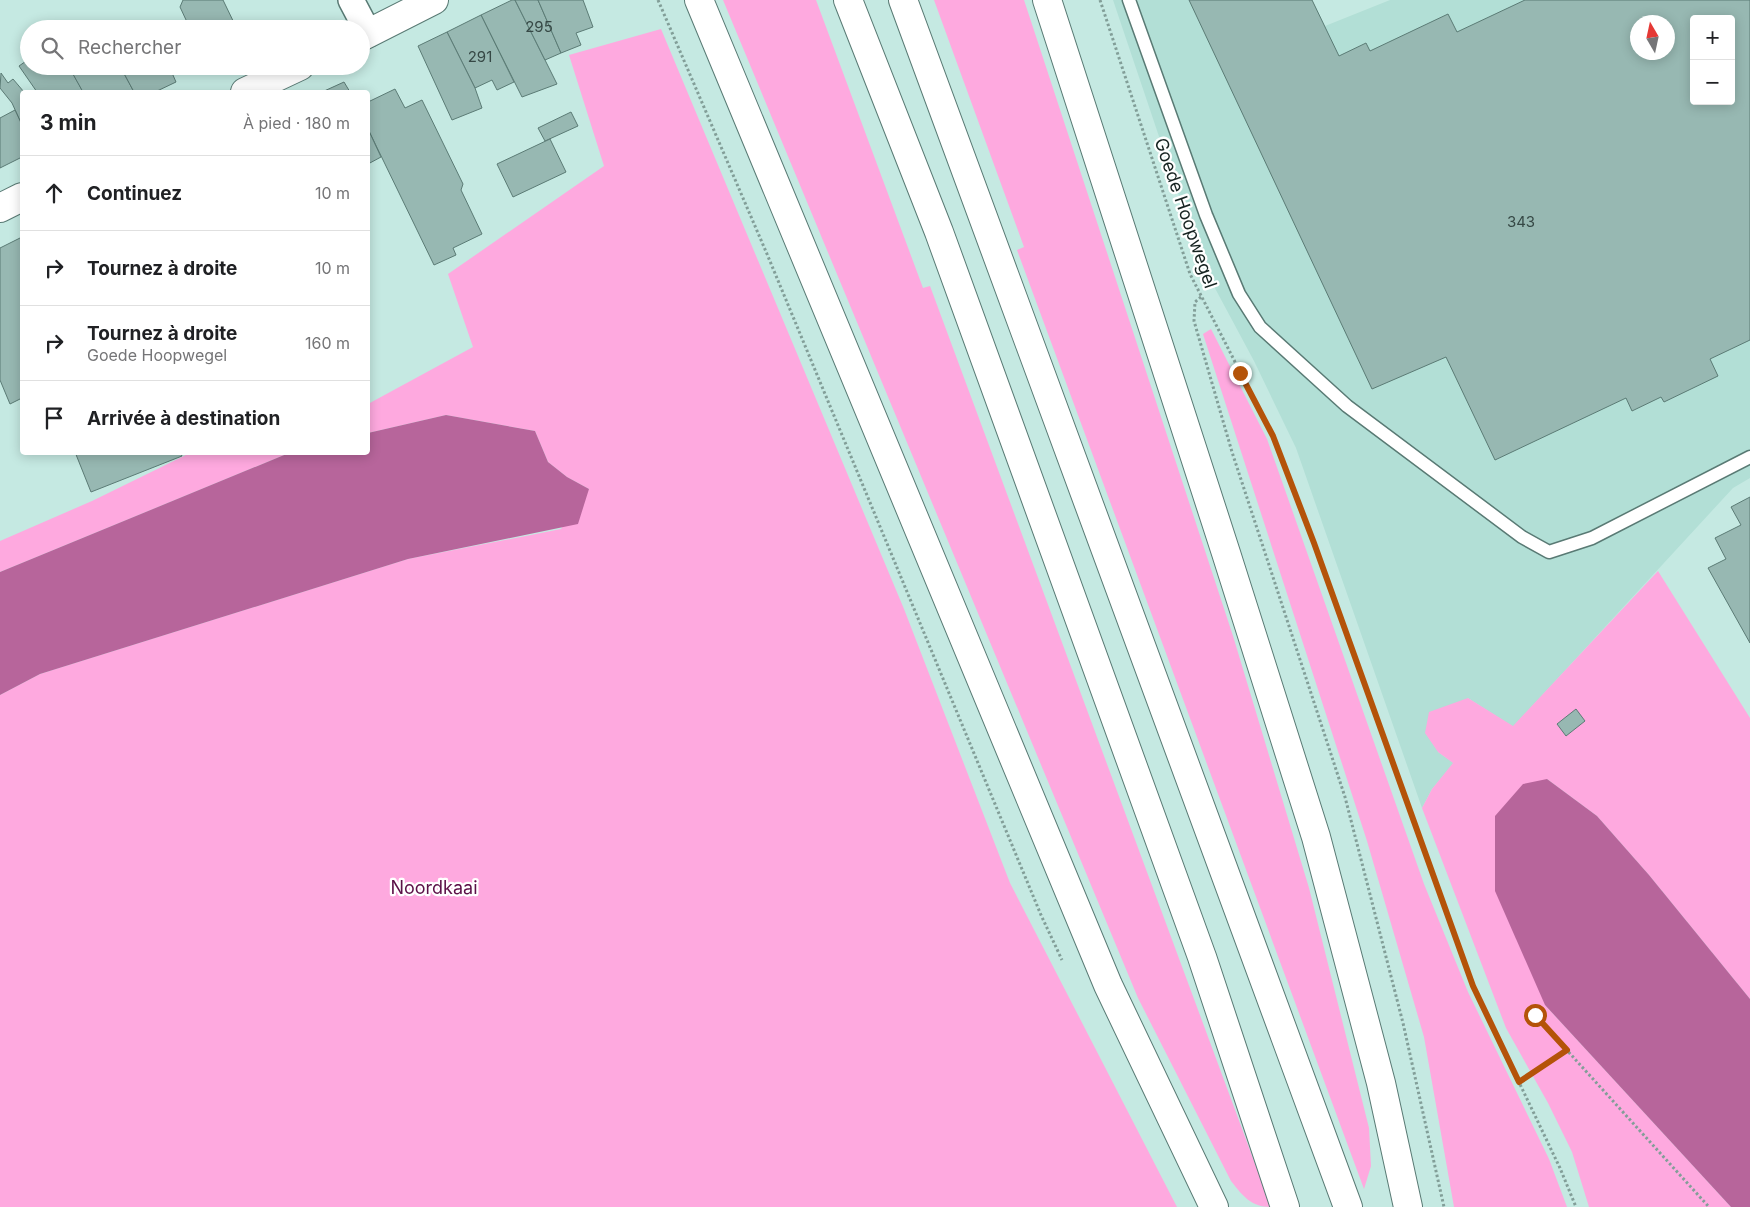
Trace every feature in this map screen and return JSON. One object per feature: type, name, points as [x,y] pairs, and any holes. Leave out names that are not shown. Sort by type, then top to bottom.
[{"type":"main road","points":[[370,33],[434,0]]},
{"type":"main road","points":[[699,0],[1108,985],[1214,1207]]},
{"type":"main road","points":[[848,0],[939,232],[1202,957],[1285,1207]]},
{"type":"main road","points":[[903,0],[1348,1207]]},
{"type":"main road","points":[[1047,0],[1226,552],[1316,837],[1381,1083],[1408,1207]]},
{"type":"main road","points":[[249,90],[281,75]]},
{"type":"main road","points":[[0,208],[20,198]]},
{"type":"street","points":[[351,0],[359,20]]},
{"type":"lane","points":[[1129,0],[1206,215],[1239,294],[1260,327],[1347,406],[1522,537],[1549,552],[1592,538],[1750,457]]},
{"type":"path","points":[[658,0],[763,245],[1037,906],[1066,969]]},
{"type":"path","name":"Goede Hoopwegel","points":[[1100,0],[1180,246],[1201,298],[1273,436],[1317,552],[1473,986],[1560,1168],[1576,1207]]},
{"type":"path","points":[[1201,298],[1195,302],[1194,321],[1232,452],[1345,797],[1403,1023],[1444,1207]]},
{"type":"path","points":[[1535,1015],[1709,1207]]},
{"type":"path","points":[[1519,1082],[1567,1050]]},
{"type":"shaded area","points":[[1113,0],[1312,0],[1325,26],[1390,0],[1750,0],[1750,478],[1733,488],[1513,727],[1468,698],[1438,752],[1454,763],[1432,789],[1422,808],[1296,448],[1254,361],[1202,264]]},
{"type":"shaded area","points":[[446,415],[535,431],[548,462],[567,477],[589,489],[578,524],[408,559],[40,674],[0,695],[0,572],[284,455],[370,455],[370,433]]},
{"type":"shaded area","points":[[1547,779],[1597,816],[1649,875],[1750,999],[1750,1207],[1731,1207],[1545,1005],[1495,891],[1495,816],[1523,784]]},
{"type":"green space","points":[[723,0],[816,0],[923,288],[930,286],[1271,1207],[1258,1205],[1248,1200],[1231,1181],[1138,998]]},
{"type":"green space","points":[[934,0],[1024,0],[1233,636],[1309,888],[1369,1128],[1371,1166],[1364,1189],[1017,250],[1024,247]]},
{"type":"green space","name":"Noordkaai","points":[[661,29],[904,609],[1010,883],[1177,1207],[0,1207],[0,695],[40,674],[408,559],[561,529],[589,489],[567,477],[548,462],[535,431],[446,415],[370,433],[370,403],[473,347],[448,274],[604,166],[569,55]]},
{"type":"green space","points":[[1211,329],[1267,439],[1424,884],[1468,992],[1549,1159],[1567,1207],[1454,1207],[1424,1037],[1367,841],[1203,334]]},
{"type":"green space","points":[[186,455],[284,455],[0,572],[0,541],[92,501]]},
{"type":"green space","points":[[1658,571],[1750,718],[1750,999],[1649,875],[1597,816],[1547,779],[1545,1005],[1731,1207],[1589,1207],[1572,1152],[1548,1103],[1506,1028],[1422,808],[1432,789],[1453,763],[1438,752],[1425,733],[1429,712],[1468,698],[1513,726]]},
{"type":"building","points":[[183,0],[223,0],[233,20],[186,20],[180,7]]},
{"type":"building","points":[[515,0],[557,84],[522,97],[481,15]]},
{"type":"building","points":[[515,0],[538,0],[561,53],[545,60]]},
{"type":"building","points":[[538,0],[583,0],[593,27],[576,33],[581,45],[561,53]]},
{"type":"building","points":[[1189,0],[1312,0],[1339,56],[1366,43],[1370,51],[1448,14],[1457,32],[1525,0],[1750,0],[1750,340],[1710,359],[1718,376],[1664,402],[1661,397],[1632,411],[1626,398],[1495,460],[1446,357],[1372,389]]},
{"type":"building","points":[[481,15],[514,82],[497,90],[492,80],[475,88],[447,32]]},
{"type":"building","points":[[447,32],[475,88],[482,108],[452,120],[418,46]]},
{"type":"building","points":[[1,73],[8,83],[13,79],[22,90],[20,90],[20,121],[12,103],[0,88]]},
{"type":"building","points":[[25,75],[74,75],[82,90],[36,90]]},
{"type":"building","points":[[73,75],[125,75],[133,90],[82,90]]},
{"type":"building","points":[[125,75],[173,75],[176,82],[159,90],[133,90]]},
{"type":"building","points":[[344,82],[349,90],[326,90]]},
{"type":"building","points":[[395,89],[405,108],[422,100],[463,184],[461,190],[482,234],[453,248],[456,255],[434,265],[370,133],[370,101]]},
{"type":"building","points":[[15,110],[20,121],[20,158],[0,168],[0,118]]},
{"type":"building","points":[[571,112],[578,126],[545,141],[538,128]]},
{"type":"building","points":[[370,133],[381,157],[370,163]]},
{"type":"building","points":[[550,139],[566,172],[513,197],[497,164]]},
{"type":"building","points":[[20,238],[20,399],[10,404],[0,380],[0,248]]},
{"type":"building","points":[[76,455],[182,456],[91,492]]},
{"type":"building","points":[[1750,497],[1750,643],[1708,568],[1726,559],[1715,538],[1741,525],[1731,507]]},
{"type":"building","points":[[1576,709],[1585,721],[1566,736],[1557,724]]},
{"type":"route","points":[[1240,373],[1273,436],[1314,543],[1473,986],[1519,1082],[1567,1050],[1535,1015]]}]
